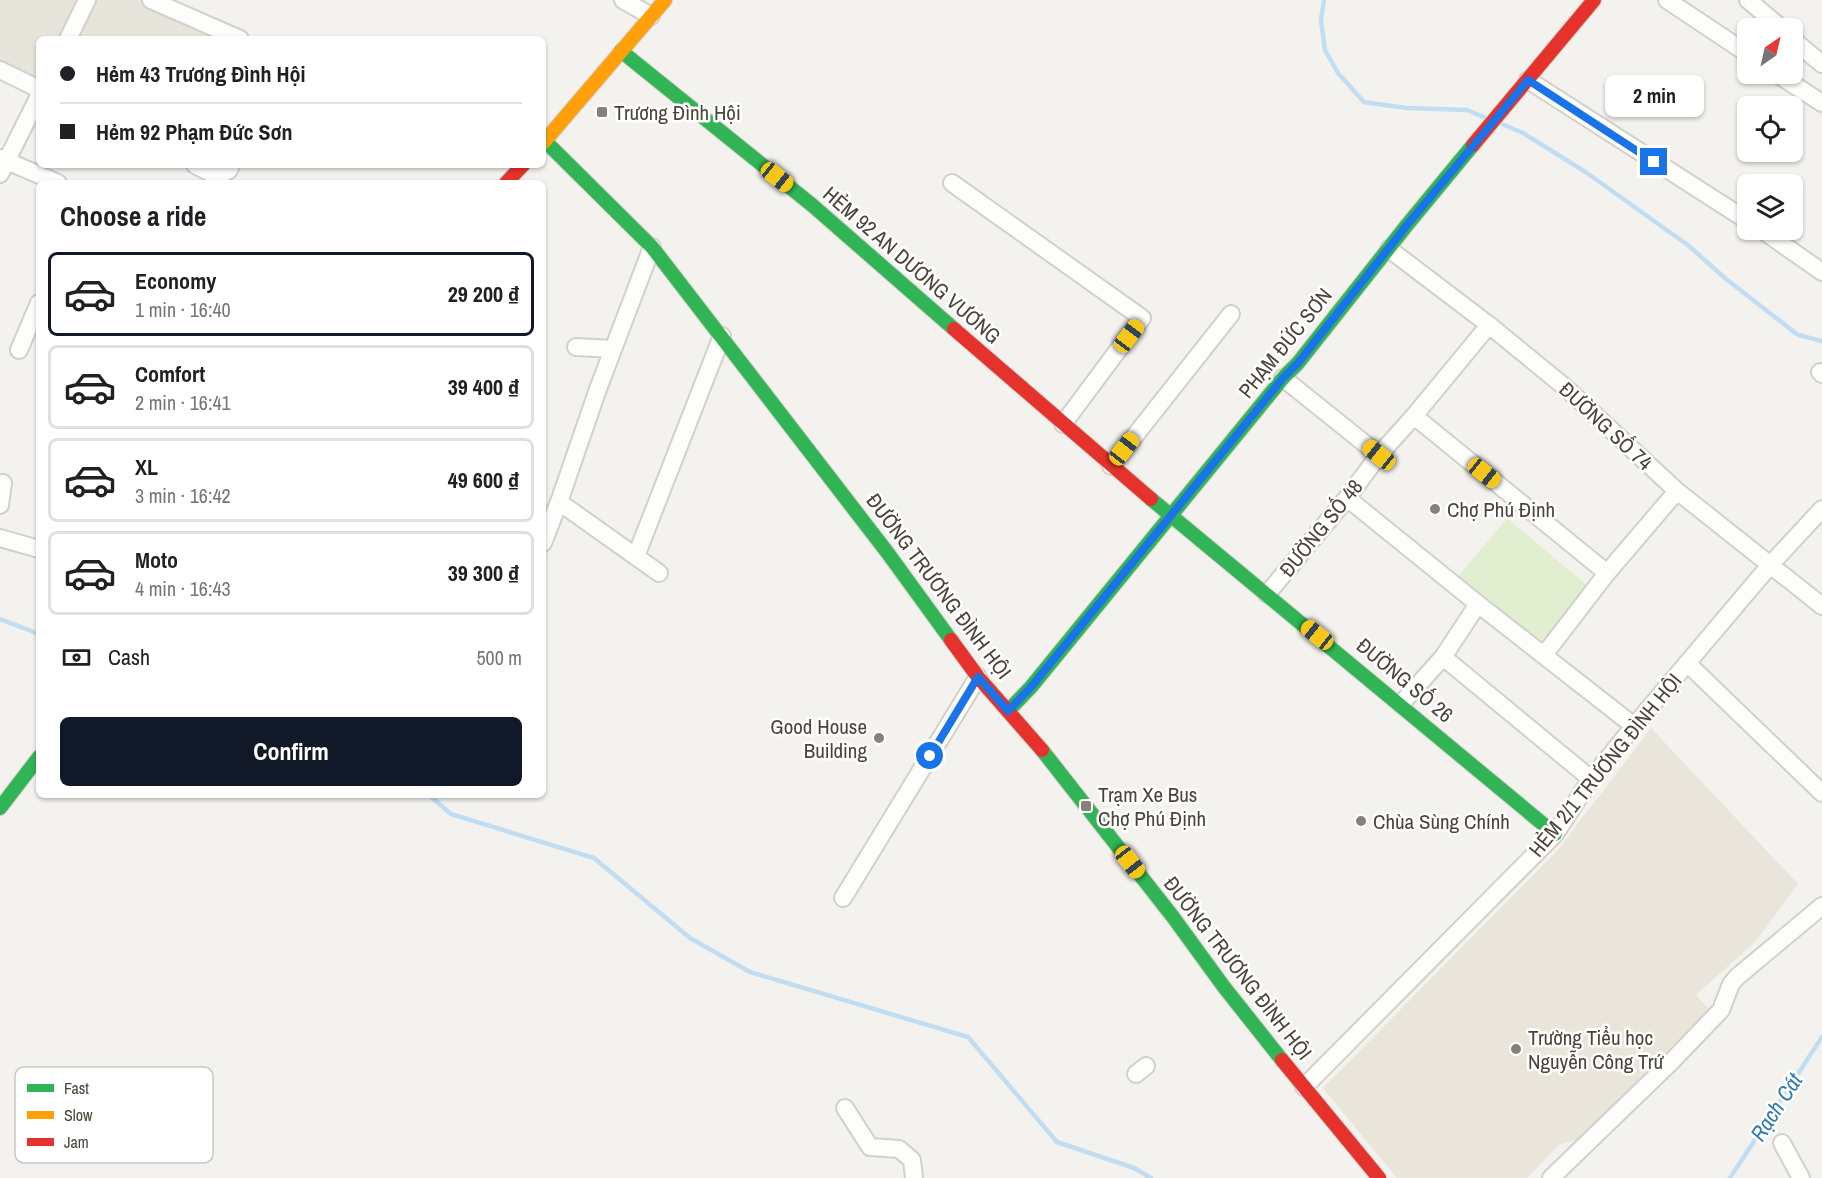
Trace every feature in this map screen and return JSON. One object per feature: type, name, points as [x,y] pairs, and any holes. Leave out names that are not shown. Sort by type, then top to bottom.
[{"type":"street","points":[[69,36],[87,0]]},
{"type":"street","points":[[151,0],[233,36]]},
{"type":"street","points":[[622,0],[651,16]]},
{"type":"street","points":[[546,140],[665,0]]},
{"type":"street","name":"PHẠM ĐỨC SƠN","points":[[1008,711],[1031,687],[1170,515],[1283,378],[1298,363],[1407,225],[1594,0]]},
{"type":"street","points":[[1667,0],[1737,47]]},
{"type":"street","points":[[1748,0],[1769,18]]},
{"type":"street","points":[[1803,48],[1822,64]]},
{"type":"street","name":"HẺM 92 AN DƯƠNG VƯƠNG","points":[[621,51],[812,205],[1170,515]]},
{"type":"street","points":[[0,70],[36,88]]},
{"type":"street","points":[[1528,80],[1737,214]]},
{"type":"street","points":[[1793,84],[1822,103]]},
{"type":"street","points":[[36,102],[2,164],[49,180]]},
{"type":"street","name":"ĐƯỜNG TRƯƠNG ĐÌNH HỘI","points":[[546,144],[652,247],[880,543],[978,677],[1053,764],[1173,917],[1209,968],[1379,1178]]},
{"type":"street","points":[[201,168],[217,176],[230,168]]},
{"type":"street","points":[[509,180],[520,168]]},
{"type":"street","points":[[952,183],[1142,318],[1063,424]]},
{"type":"street","points":[[1776,240],[1822,272]]},
{"type":"street","points":[[546,535],[597,389],[652,247]]},
{"type":"street","name":"ĐƯỜNG SỐ 74","points":[[1389,249],[1489,325],[1566,388],[1677,491],[1822,606]]},
{"type":"street","points":[[19,350],[36,313]]},
{"type":"street","points":[[1111,466],[1231,314]]},
{"type":"street","name":"ĐƯỜNG SỐ 48","points":[[1267,594],[1347,498],[1379,455],[1489,325]]},
{"type":"street","points":[[636,556],[722,336]]},
{"type":"street","points":[[576,347],[614,349]]},
{"type":"street","points":[[1283,378],[1379,455]]},
{"type":"street","points":[[1413,416],[1607,573]]},
{"type":"street","points":[[0,505],[3,483]]},
{"type":"street","points":[[1544,655],[1607,573],[1677,491]]},
{"type":"street","points":[[1347,498],[1634,726]]},
{"type":"street","points":[[559,502],[659,573]]},
{"type":"street","name":"HẺM 2/1 TRƯƠNG ĐÌNH HỘI","points":[[1304,1087],[1556,834],[1591,780],[1634,726],[1771,564],[1822,509]]},
{"type":"street","name":"ĐƯỜNG SỐ 26","points":[[1170,515],[1556,834]]},
{"type":"street","points":[[0,538],[36,548]]},
{"type":"street","points":[[1401,704],[1443,657],[1478,604]]},
{"type":"street","points":[[1443,657],[1591,780]]},
{"type":"street","points":[[1687,663],[1822,793]]},
{"type":"street","points":[[843,898],[978,677]]},
{"type":"street","points":[[0,808],[36,761]]},
{"type":"street","points":[[1551,1178],[1671,1062],[1721,1010],[1731,984],[1737,977],[1822,906]]},
{"type":"street","points":[[845,1108],[870,1147],[899,1149],[912,1160],[914,1178]]},
{"type":"street","points":[[1782,1143],[1801,1178]]},
{"type":"shaded area","points":[[0,0],[146,0],[226,36],[36,36],[36,85],[0,67]]},
{"type":"shaded area","name":"Trường Tiểu học Nguyễn Công Trứ","points":[[1651,728],[1798,884],[1756,941],[1696,995],[1709,1009],[1578,1140],[1560,1144],[1527,1178],[1397,1178],[1323,1088],[1557,851]]},
{"type":"green space","points":[[1507,518],[1589,587],[1540,646],[1457,578]]},
{"type":"waterway","points":[[1324,0],[1321,20],[1325,50],[1338,73],[1364,102],[1406,108],[1467,110],[1486,118]]},
{"type":"waterway","points":[[1502,124],[1523,133],[1587,173],[1689,246],[1726,279],[1798,335],[1822,341]]},
{"type":"waterway","points":[[0,619],[36,633]]},
{"type":"waterway","points":[[432,798],[451,814],[594,858],[690,938],[750,972],[968,1037],[1057,1142],[1134,1168],[1151,1178]]},
{"type":"waterway","name":"Rạch Cát","points":[[1730,1178],[1822,1037]]},
{"type":"traffic: fast","points":[[621,51],[812,205],[954,329]]},
{"type":"traffic: fast","points":[[546,142],[652,247],[887,552],[951,640]]},
{"type":"traffic: fast","points":[[1008,711],[1031,687],[1283,378],[1298,363],[1473,145]]},
{"type":"traffic: fast","points":[[1151,499],[1555,834]]},
{"type":"traffic: fast","points":[[1042,750],[1282,1060]]},
{"type":"traffic: fast","points":[[0,808],[36,761]]},
{"type":"traffic: slow","points":[[546,139],[665,0]]},
{"type":"traffic: jam","points":[[1473,145],[1594,0]]},
{"type":"traffic: jam","points":[[509,180],[520,168]]},
{"type":"traffic: jam","points":[[954,329],[1151,499]]},
{"type":"traffic: jam","points":[[951,640],[978,677],[1042,750]]},
{"type":"traffic: jam","points":[[1282,1060],[1379,1178]]},
{"type":"place","name":"Trương Đình Hội","points":[[602,112]]},
{"type":"place","name":"Chợ Phú Định","points":[[1435,509]]},
{"type":"place","name":"Good House Building","points":[[879,738]]},
{"type":"place","name":"Trạm Xe Bus Chợ Phú Định","points":[[1086,806]]},
{"type":"place","name":"Chùa Sùng Chính","points":[[1361,821]]},
{"type":"place","name":"Trường Tiểu học Nguyễn Công Trứ","points":[[1516,1049]]},
{"type":"route","points":[[930,756],[978,677],[1008,711],[1031,687],[1528,80],[1654,162]]}]
